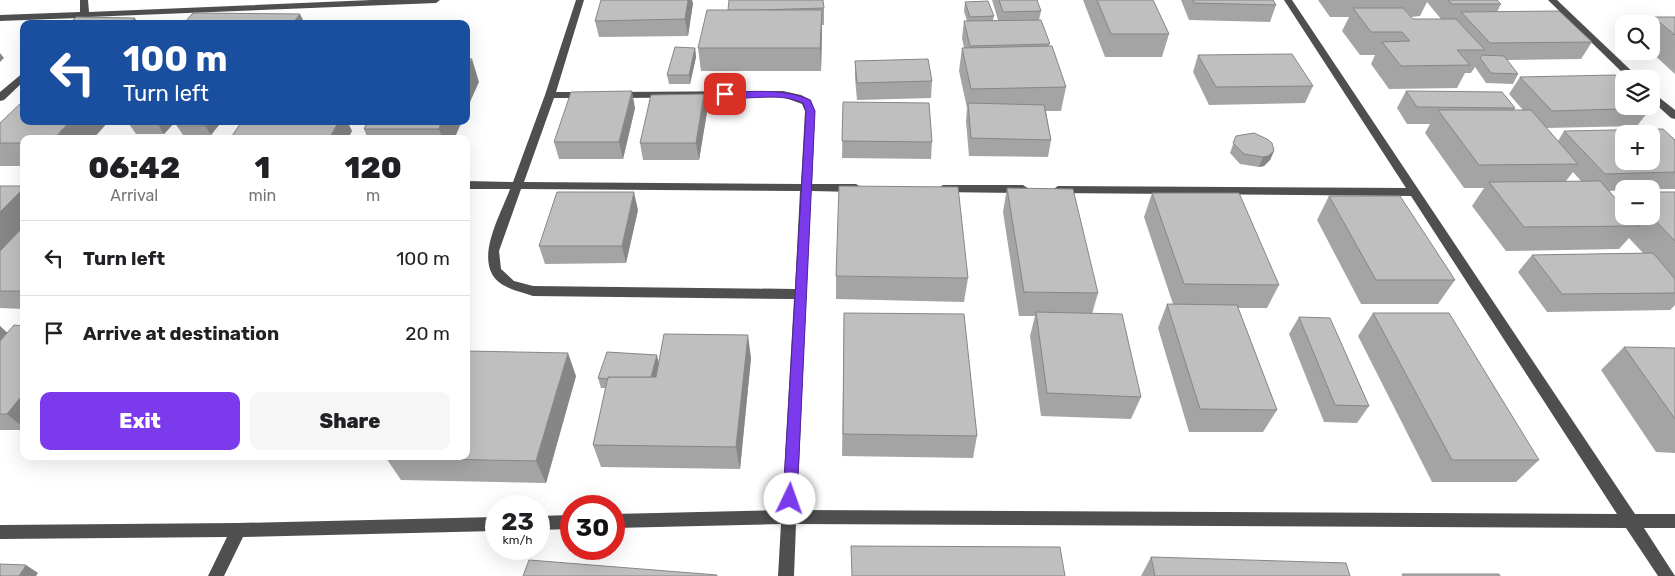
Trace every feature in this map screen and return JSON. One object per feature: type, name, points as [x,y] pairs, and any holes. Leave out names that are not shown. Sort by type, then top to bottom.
[{"type":"street","points":[[80,20],[85,14],[84,0]]},
{"type":"street","points":[[0,18],[436,0]]},
{"type":"street","points":[[580,0],[550,95],[493,251],[494,271],[510,284],[534,291],[800,294]]},
{"type":"street","points":[[1288,0],[1667,576]]},
{"type":"street","points":[[1552,0],[1626,70]]},
{"type":"street","points":[[0,98],[20,79]]},
{"type":"street","points":[[550,95],[783,94],[807,102],[810,111],[786,576]]},
{"type":"street","points":[[1660,102],[1675,116]]},
{"type":"street","points":[[470,186],[866,188]]},
{"type":"street","points":[[936,189],[1413,192]]},
{"type":"street","points":[[625,521],[789,517],[1675,521]]},
{"type":"street","points":[[0,532],[238,530],[485,524]]},
{"type":"street","points":[[216,576],[238,530]]},
{"type":"building","points":[[601,0],[688,0],[685,19],[595,21]]},
{"type":"building","points":[[729,0],[823,0],[824,8],[728,10]]},
{"type":"building","points":[[999,0],[1037,0],[1041,11],[1003,12]]},
{"type":"building","points":[[1097,0],[1153,0],[1169,34],[1111,34]]},
{"type":"building","points":[[1193,0],[1273,0],[1276,5],[1194,3]]},
{"type":"building","points":[[1448,0],[1497,0],[1501,4],[1452,4]]},
{"type":"building","points":[[988,1],[994,16],[970,17],[965,2]]},
{"type":"building","points":[[1353,8],[1403,8],[1413,19],[1456,19],[1485,50],[1457,50],[1470,65],[1401,66],[1382,42],[1410,41],[1402,32],[1371,32]]},
{"type":"building","points":[[707,10],[822,10],[820,48],[698,48]]},
{"type":"building","points":[[1559,11],[1592,42],[1490,43],[1461,12]]},
{"type":"building","points":[[193,13],[300,14],[295,20],[187,20]]},
{"type":"building","points":[[76,17],[135,18],[133,20],[73,20]]},
{"type":"building","points":[[1660,17],[1675,17],[1675,35],[1660,23]]},
{"type":"building","points":[[1041,20],[1050,44],[970,46],[964,21]]},
{"type":"building","points":[[1052,46],[1066,87],[971,89],[962,48]]},
{"type":"building","points":[[675,47],[695,48],[689,75],[667,75]]},
{"type":"building","points":[[1292,54],[1313,86],[1216,87],[1198,55]]},
{"type":"building","points":[[1482,55],[1504,56],[1518,74],[1491,73],[1480,58]]},
{"type":"building","points":[[928,59],[932,81],[857,83],[855,61]]},
{"type":"building","points":[[1615,75],[1615,109],[1552,111],[1520,77]]},
{"type":"building","points":[[632,91],[619,142],[554,142],[571,92]]},
{"type":"building","points":[[1406,91],[1502,92],[1515,108],[1417,107]]},
{"type":"building","points":[[704,94],[696,143],[640,143],[651,95]]},
{"type":"building","points":[[843,102],[929,103],[932,142],[842,141]]},
{"type":"building","points":[[968,103],[1044,105],[1051,140],[971,138]]},
{"type":"building","points":[[20,104],[20,125],[66,125],[58,135],[20,135],[20,143],[0,143],[0,123]]},
{"type":"building","points":[[1438,110],[1531,110],[1578,164],[1479,165]]},
{"type":"building","points":[[178,125],[206,125],[205,126]]},
{"type":"building","points":[[239,125],[337,125],[331,135],[233,135]]},
{"type":"building","points":[[366,125],[440,125],[439,129],[364,129]]},
{"type":"building","points":[[1660,129],[1663,129],[1675,140],[1675,172],[1605,174],[1564,131],[1615,130],[1615,170],[1660,170]]},
{"type":"building","points":[[1254,133],[1272,143],[1274,151],[1268,156],[1244,154],[1233,143],[1236,136]]},
{"type":"building","points":[[1600,181],[1615,198],[1615,225],[1640,226],[1524,227],[1489,182]]},
{"type":"building","points":[[0,186],[20,186],[20,192],[0,212]]},
{"type":"building","points":[[839,186],[958,187],[968,278],[836,276]]},
{"type":"building","points":[[1007,188],[1073,189],[1098,293],[1024,292]]},
{"type":"building","points":[[557,192],[634,192],[622,246],[539,246]]},
{"type":"building","points":[[1660,192],[1675,192],[1675,241],[1660,225]]},
{"type":"building","points":[[1152,193],[1239,193],[1279,285],[1184,284]]},
{"type":"building","points":[[1329,196],[1400,196],[1455,280],[1376,280]]},
{"type":"building","points":[[20,230],[20,291],[0,291],[0,251]]},
{"type":"building","points":[[1653,253],[1675,279],[1675,293],[1562,294],[1532,255]]},
{"type":"building","points":[[1167,304],[1237,305],[1277,410],[1200,409]]},
{"type":"building","points":[[1036,312],[1122,314],[1141,397],[1047,393]]},
{"type":"building","points":[[844,313],[964,314],[977,436],[843,434]]},
{"type":"building","points":[[1373,313],[1449,313],[1539,460],[1452,460]]},
{"type":"building","points":[[1299,317],[1330,318],[1369,406],[1335,405]]},
{"type":"building","points":[[14,325],[20,326],[20,398],[7,414],[0,414],[0,341]]},
{"type":"building","points":[[664,334],[748,335],[736,447],[593,445],[608,377],[656,377]]},
{"type":"building","points":[[1624,347],[1675,348],[1675,419]]},
{"type":"building","points":[[470,351],[568,353],[536,461],[470,460]]},
{"type":"building","points":[[607,352],[657,355],[651,377],[598,378]]},
{"type":"building","points":[[851,546],[1060,547],[1065,576],[852,576]]},
{"type":"building","points":[[1151,557],[1346,563],[1350,576],[1155,576]]},
{"type":"building","points":[[529,560],[717,575],[717,576],[523,576]]},
{"type":"building","points":[[0,564],[26,565],[19,576],[0,576]]},
{"type":"building","points":[[1402,574],[1499,574],[1500,576],[1403,576]]},
{"type":"route","points":[[725,94],[783,94],[797,97],[807,102],[810,111],[790,499]]}]
